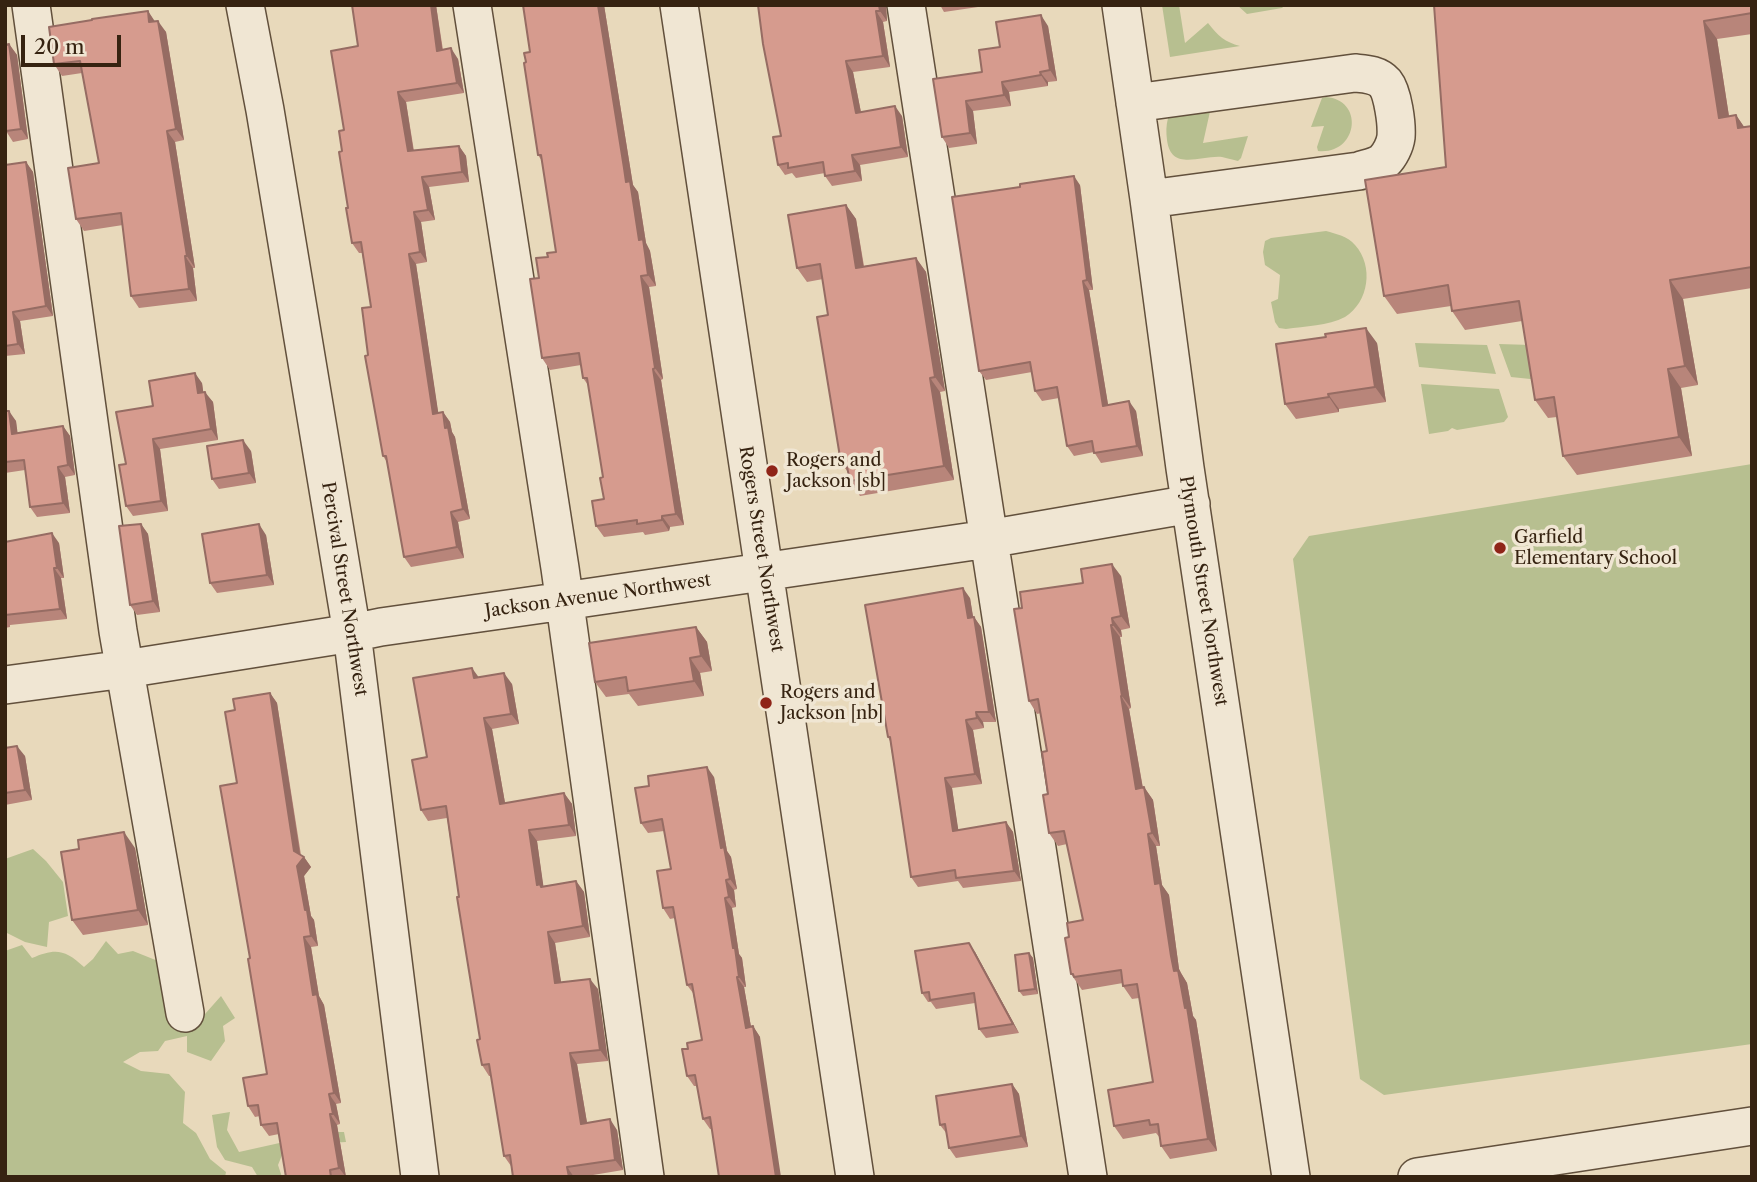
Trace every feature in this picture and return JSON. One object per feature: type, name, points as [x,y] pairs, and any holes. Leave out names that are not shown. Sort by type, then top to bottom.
[{"type":"street","points":[[31,5],[114,604],[185,1013]]},
{"type":"street","name":"Percival Street Northwest","points":[[245,5],[352,633],[420,1177]]},
{"type":"street","points":[[472,5],[561,568],[645,1177]]},
{"type":"street","name":"Rogers Street Northwest","points":[[679,5],[855,1177]]},
{"type":"street","points":[[906,5],[1088,1177]]},
{"type":"street","name":"Plymouth Street Northwest","points":[[1121,5],[1185,468],[1291,1177]]},
{"type":"street","points":[[1135,103],[1355,73],[1372,75],[1384,83],[1392,99],[1396,136],[1394,147],[1384,161],[1372,167],[1359,171],[1149,199]]},
{"type":"street","name":"Jackson Avenue Northwest","points":[[5,685],[125,669],[381,626],[988,539],[1191,505]]},
{"type":"street","points":[[1417,1177],[1752,1126]]},
{"type":"green space","points":[[1162,5],[1179,5],[1185,43],[1208,23],[1222,38],[1240,46],[1170,57]]},
{"type":"green space","points":[[1237,5],[1285,5],[1282,8],[1247,14]]},
{"type":"green space","points":[[1322,98],[1338,100],[1347,107],[1352,127],[1342,145],[1331,150],[1318,151],[1324,126],[1311,127]]},
{"type":"green space","points":[[1211,107],[1203,143],[1248,136],[1241,158],[1238,161],[1222,157],[1188,160],[1174,156],[1167,140],[1168,118],[1177,111]]},
{"type":"green space","points":[[1326,231],[1349,239],[1361,254],[1367,273],[1364,293],[1345,317],[1316,325],[1279,328],[1271,302],[1278,299],[1280,275],[1265,265],[1265,241]]},
{"type":"green space","points":[[1415,343],[1487,345],[1496,374],[1419,367]]},
{"type":"green space","points":[[1499,344],[1531,345],[1540,380],[1511,377]]},
{"type":"green space","points":[[1421,384],[1499,389],[1508,417],[1504,422],[1457,430],[1452,428],[1429,434]]},
{"type":"green space","points":[[1752,464],[1752,1044],[1384,1095],[1360,1079],[1293,559],[1309,536]]},
{"type":"green space","points":[[33,849],[63,882],[68,916],[49,922],[47,947],[25,942],[5,932],[5,859]]},
{"type":"green space","points":[[106,941],[118,954],[133,951],[163,963],[194,990],[205,1014],[221,996],[235,1018],[223,1026],[225,1041],[211,1061],[187,1052],[187,1036],[165,1041],[158,1051],[140,1052],[123,1062],[141,1071],[169,1074],[185,1092],[183,1123],[196,1133],[210,1159],[226,1172],[225,1177],[5,1177],[5,951],[22,945],[32,958],[60,952],[84,967]]},
{"type":"green space","points":[[230,1112],[227,1130],[239,1152],[329,1132],[344,1132],[346,1142],[311,1144],[284,1150],[278,1165],[282,1177],[258,1177],[252,1167],[225,1160],[217,1147],[212,1115]]},
{"type":"building","points":[[352,5],[431,5],[437,51],[451,48],[457,83],[398,92],[408,151],[459,146],[462,172],[422,177],[428,210],[414,212],[420,252],[409,254],[433,414],[443,412],[445,428],[448,427],[463,509],[451,512],[457,547],[404,557],[365,356],[368,355],[362,308],[371,307],[361,242],[352,243],[339,152],[342,151],[339,131],[344,130],[331,51],[358,46]]},
{"type":"building","points":[[523,5],[598,5],[626,182],[630,181],[639,240],[643,239],[648,275],[641,276],[676,514],[662,516],[662,520],[637,524],[637,520],[596,526],[592,501],[604,499],[600,478],[603,477],[587,378],[583,378],[579,353],[542,358],[530,279],[539,278],[536,258],[548,257],[547,253],[556,252],[524,63],[524,53],[530,52]]},
{"type":"building","points":[[758,5],[879,5],[880,11],[876,11],[883,56],[846,61],[856,113],[895,106],[901,147],[852,155],[855,171],[825,176],[823,162],[788,168],[788,163],[778,165],[773,137],[781,136]]},
{"type":"building","points":[[1434,5],[1752,5],[1752,13],[1704,21],[1719,118],[1736,115],[1738,128],[1752,126],[1752,267],[1670,280],[1685,366],[1668,369],[1679,437],[1563,456],[1554,397],[1535,400],[1519,301],[1452,311],[1448,285],[1384,296],[1365,180],[1446,167]]},
{"type":"building","points":[[148,11],[149,22],[158,21],[176,129],[167,131],[187,256],[189,289],[131,296],[121,213],[76,219],[68,168],[99,163],[80,61],[54,64],[49,27]]},
{"type":"building","points":[[1041,15],[1050,70],[1040,72],[1041,75],[1002,82],[1004,95],[966,101],[970,133],[942,137],[933,79],[982,72],[979,50],[1000,47],[996,22]]},
{"type":"building","points":[[9,44],[21,129],[6,131],[5,45]]},
{"type":"building","points":[[26,162],[46,306],[13,312],[18,344],[5,346],[5,165]]},
{"type":"building","points":[[1074,176],[1087,280],[1083,281],[1103,406],[1129,401],[1137,446],[1094,453],[1092,441],[1067,446],[1057,387],[1035,391],[1030,362],[979,371],[952,197]]},
{"type":"building","points":[[846,205],[856,268],[916,258],[935,377],[930,378],[944,466],[850,481],[846,462],[841,463],[817,317],[828,315],[820,264],[797,268],[788,215]]},
{"type":"building","points":[[1366,328],[1375,387],[1285,404],[1276,344]]},
{"type":"building","points":[[195,373],[198,393],[205,392],[211,429],[153,439],[161,501],[126,506],[119,465],[126,464],[116,412],[153,406],[149,381]]},
{"type":"building","points":[[5,411],[9,411],[12,434],[63,426],[68,465],[58,467],[63,503],[30,507],[24,460],[5,462]]},
{"type":"building","points":[[243,440],[249,473],[212,479],[207,446]]},
{"type":"building","points":[[141,524],[153,601],[130,605],[119,526]]},
{"type":"building","points":[[259,524],[267,575],[210,583],[202,534]]},
{"type":"building","points":[[52,533],[60,609],[5,615],[5,542]]},
{"type":"building","points":[[1112,564],[1121,616],[1112,618],[1111,625],[1136,789],[1144,787],[1152,833],[1148,834],[1155,884],[1160,883],[1174,971],[1178,970],[1185,1008],[1187,1007],[1208,1139],[1161,1146],[1158,1124],[1150,1125],[1149,1120],[1114,1126],[1108,1090],[1153,1082],[1137,984],[1123,986],[1121,970],[1074,977],[1071,974],[1065,938],[1069,937],[1067,923],[1083,920],[1064,831],[1049,833],[1043,795],[1048,794],[1042,752],[1047,751],[1038,699],[1029,701],[1014,609],[1022,608],[1020,592],[1083,583],[1081,569]]},
{"type":"building","points":[[963,588],[968,618],[974,617],[989,712],[976,712],[977,718],[966,720],[975,774],[945,778],[953,831],[1006,822],[1014,871],[956,878],[955,870],[911,877],[890,737],[865,605]]},
{"type":"building","points":[[696,627],[701,656],[690,658],[694,681],[628,691],[626,677],[595,682],[589,643]]},
{"type":"building","points":[[472,668],[474,678],[504,673],[511,714],[484,718],[500,804],[564,793],[569,825],[529,830],[537,885],[540,884],[541,887],[576,881],[583,926],[548,932],[555,983],[590,979],[600,1050],[570,1053],[581,1124],[610,1119],[615,1160],[567,1167],[569,1177],[513,1177],[510,1155],[504,1156],[489,1064],[482,1065],[477,1040],[480,1039],[457,897],[446,806],[421,810],[412,760],[427,757],[413,678]]},
{"type":"building","points":[[270,693],[294,851],[304,857],[297,866],[311,936],[304,937],[313,995],[317,994],[334,1093],[329,1094],[333,1114],[330,1114],[339,1168],[330,1170],[331,1177],[286,1177],[277,1123],[261,1125],[258,1105],[248,1106],[243,1078],[267,1074],[220,786],[237,783],[225,712],[235,710],[233,699]]},
{"type":"building","points":[[17,746],[25,790],[5,793],[5,748]]},
{"type":"building","points":[[707,767],[721,848],[724,847],[730,879],[726,880],[729,897],[725,898],[735,948],[737,977],[746,1028],[753,1026],[776,1177],[719,1177],[710,1117],[703,1119],[695,1075],[687,1076],[682,1049],[688,1049],[687,1043],[702,1040],[692,984],[687,985],[673,907],[663,908],[657,871],[671,869],[662,819],[641,823],[635,788],[649,786],[648,776]]},
{"type":"building","points":[[124,832],[138,910],[72,920],[61,852],[79,849],[78,840]]},
{"type":"building","points":[[969,943],[1013,1024],[979,1029],[974,993],[930,1000],[929,992],[922,993],[915,951]]},
{"type":"building","points":[[1029,953],[1035,989],[1019,991],[1015,955]]},
{"type":"building","points":[[1012,1084],[1021,1136],[949,1148],[945,1124],[940,1125],[936,1096]]},
{"type":"place","name":"Rogers and Jackson [sb]","points":[[772,471]]},
{"type":"place","name":"Garfield Elementary School","points":[[1500,548]]},
{"type":"place","name":"Rogers and Jackson [nb]","points":[[766,703]]}]
